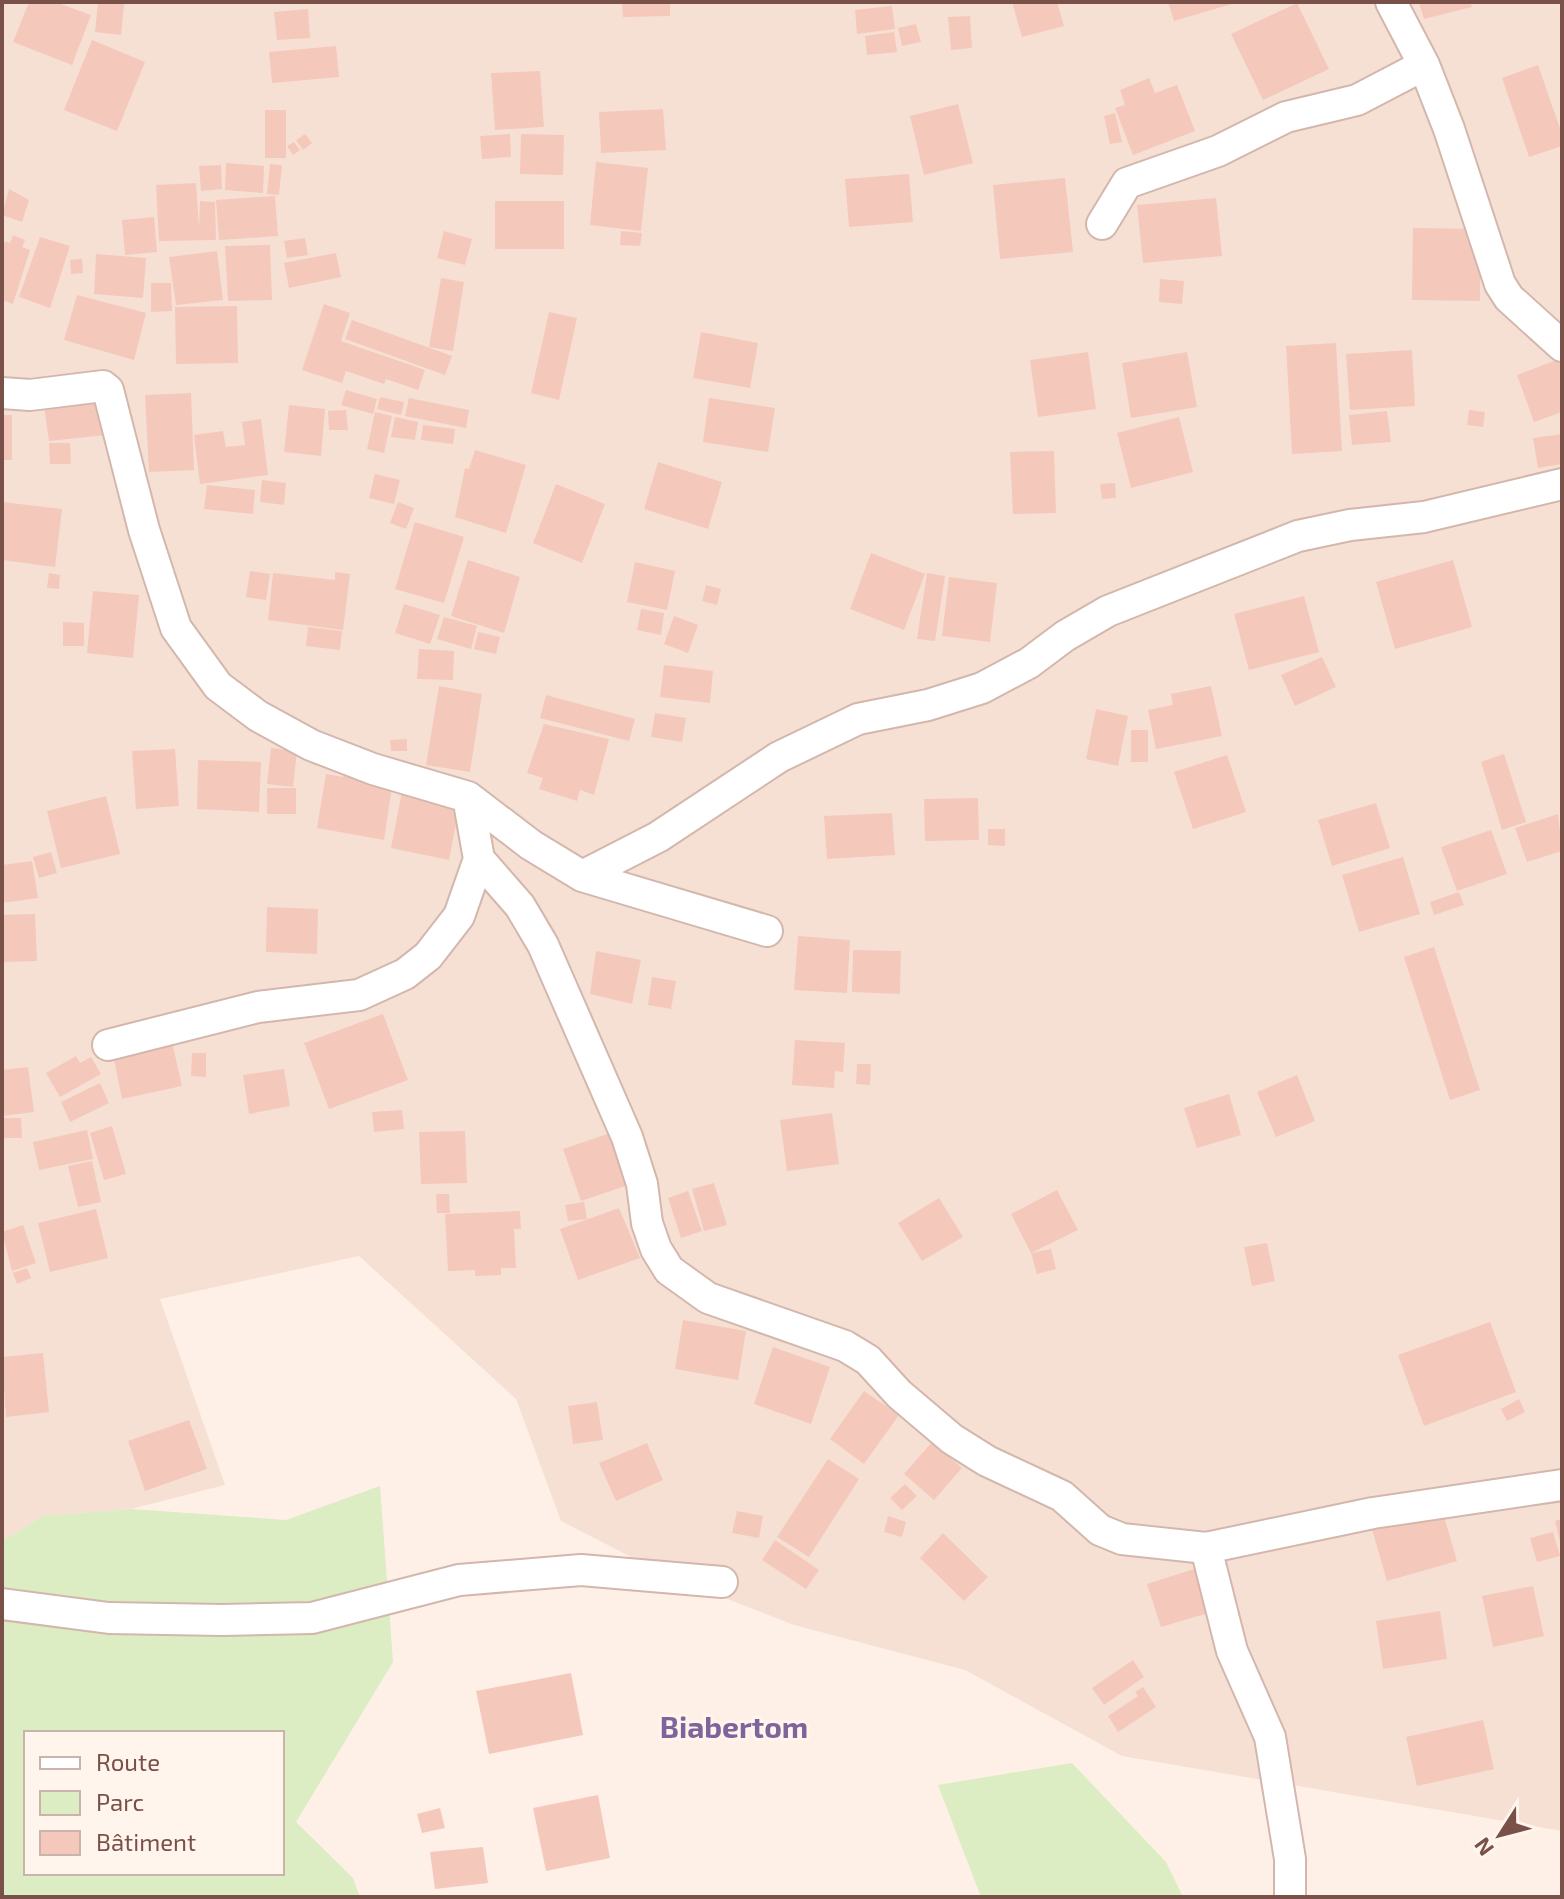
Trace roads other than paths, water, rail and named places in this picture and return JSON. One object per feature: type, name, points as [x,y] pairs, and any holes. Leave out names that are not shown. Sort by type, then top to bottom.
[{"type":"street","points":[[1391,2],[1424,65],[1449,129],[1500,284],[1518,307],[1562,346]]},
{"type":"street","points":[[1102,224],[1127,183],[1218,151],[1286,117],[1357,100],[1424,65]]},
{"type":"street","points":[[2,393],[30,395],[103,386],[108,390],[144,530],[176,628],[218,686],[258,716],[311,745],[373,769],[468,797],[531,845],[582,876],[767,931]]},
{"type":"street","points":[[582,876],[658,837],[801,746],[858,719],[928,705],[982,688],[1029,663],[1065,636],[1108,611],[1298,536],[1350,525],[1424,517],[1562,484]]},
{"type":"street","points":[[108,1045],[258,1007],[359,995],[405,974],[428,956],[459,916],[479,859],[468,797]]},
{"type":"street","points":[[479,859],[520,906],[543,945],[627,1137],[642,1184],[651,1236],[669,1270],[708,1298],[845,1346],[868,1360],[899,1394],[952,1439],[987,1461],[1062,1496],[1100,1530],[1122,1539],[1206,1548],[1373,1513],[1562,1485]]},
{"type":"street","points":[[1206,1548],[1232,1651],[1270,1737],[1290,1859],[1290,1897]]},
{"type":"street","points":[[2,1604],[149,1621],[312,1618],[459,1580],[581,1570],[722,1582]]},
{"type":"district","name":"Biabertom","points":[[734,1728]]}]
